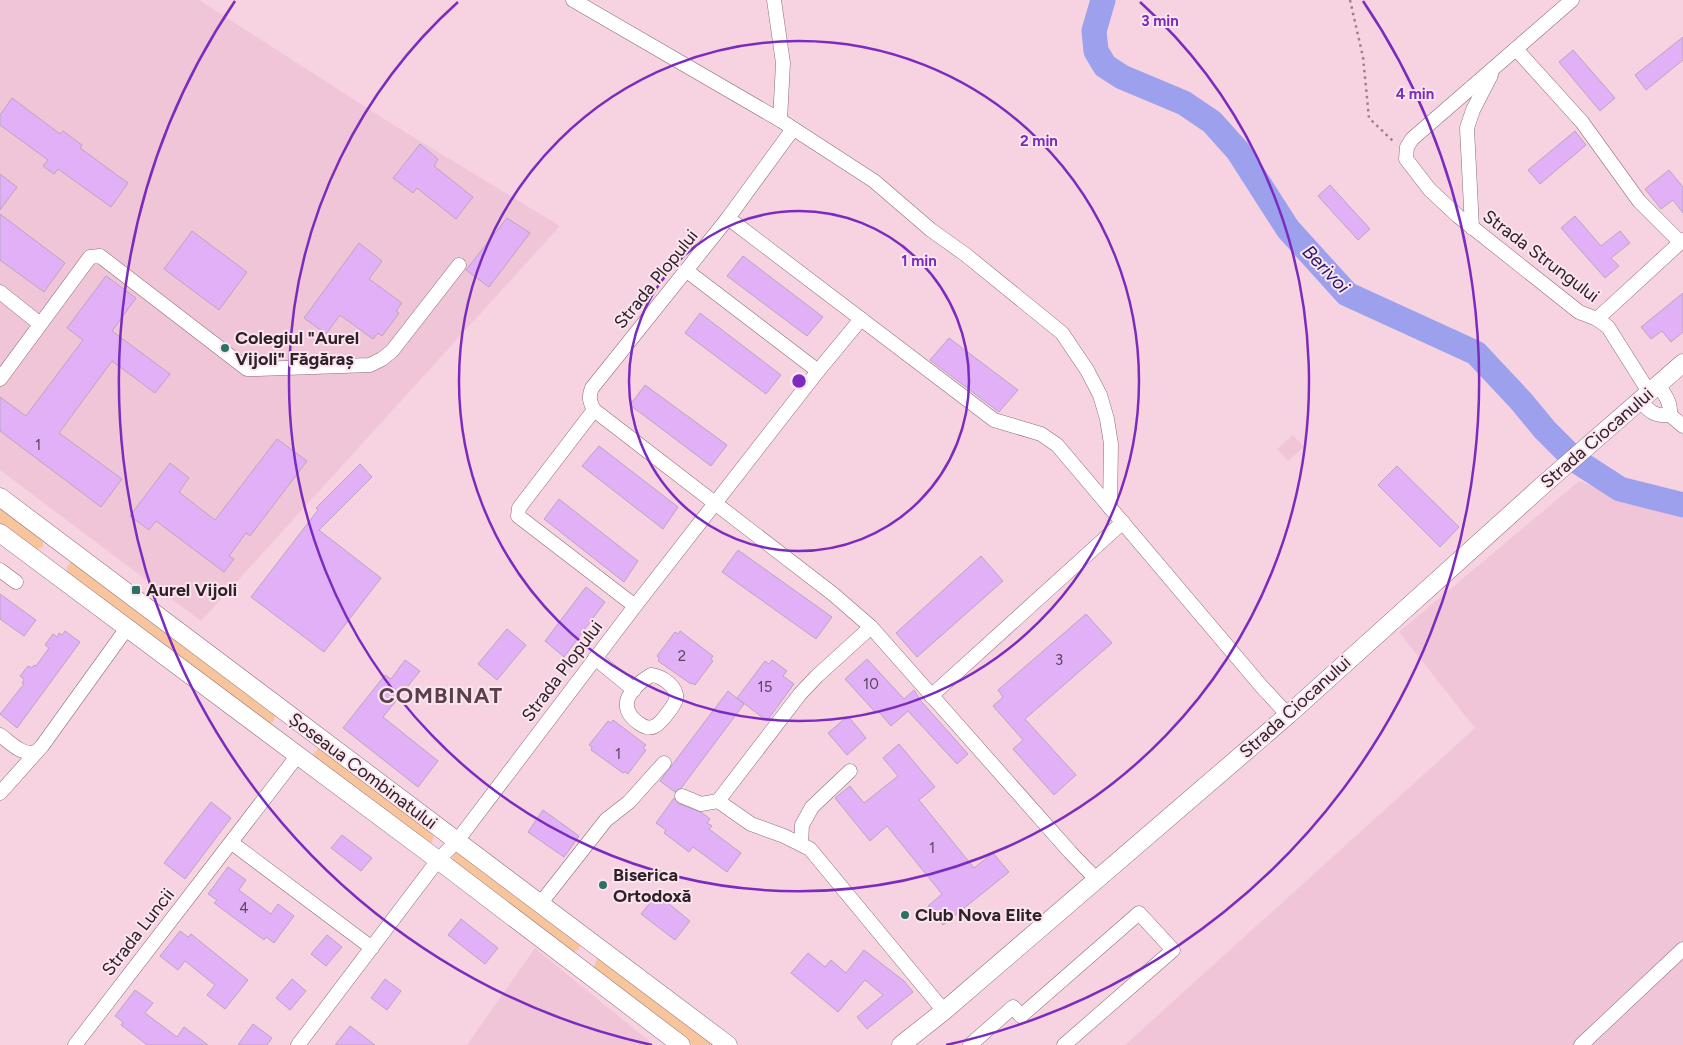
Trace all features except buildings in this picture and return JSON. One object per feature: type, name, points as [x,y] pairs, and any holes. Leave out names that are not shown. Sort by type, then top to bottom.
[{"type":"main road","name":"Strada Ciocanului","points":[[901,1045],[944,1011],[1288,715],[1542,485],[1683,363]]},
{"type":"main road","name":"Șoseaua Combinatului","points":[[0,497],[728,1045]]},
{"type":"main road","name":"Șoseaua Combinatului","points":[[0,533],[438,860],[681,1045]]},
{"type":"main road","points":[[40,564],[57,540]]},
{"type":"main road","points":[[298,755],[313,734]]},
{"type":"main road","points":[[581,968],[597,946]]},
{"type":"street","points":[[573,0],[780,120],[874,181],[931,230],[966,255],[1062,333],[1087,370],[1100,395],[1107,419],[1111,454],[1110,508]]},
{"type":"street","points":[[774,0],[783,63],[780,120]]},
{"type":"street","points":[[1406,153],[1408,144],[1412,139],[1572,0]]},
{"type":"street","points":[[1516,49],[1582,122],[1638,202],[1682,241],[1597,320]]},
{"type":"street","points":[[1472,228],[1467,128],[1473,110],[1494,67]]},
{"type":"street","name":"Strada Plopului","points":[[594,410],[589,394],[592,388],[687,271],[793,130]]},
{"type":"street","name":"Strada Strungului","points":[[1406,153],[1408,163],[1430,190],[1472,228],[1579,312],[1608,327],[1649,393],[1669,401],[1670,415]]},
{"type":"street","points":[[728,218],[994,420],[1042,434],[1057,445],[1262,687],[1288,715]]},
{"type":"street","points":[[0,379],[90,257],[100,256],[247,368],[257,370],[370,365],[382,360],[459,265]]},
{"type":"street","points":[[687,271],[818,371]]},
{"type":"street","points":[[0,292],[40,324]]},
{"type":"street","name":"Strada Plopului","points":[[438,860],[457,841],[635,606],[818,371],[861,319]]},
{"type":"street","points":[[1649,393],[1654,414],[1660,416],[1670,415],[1683,426]]},
{"type":"street","points":[[635,606],[518,516],[519,508],[594,410],[833,594],[871,627],[1097,880]]},
{"type":"street","points":[[931,696],[1123,522]]},
{"type":"street","points":[[0,570],[16,582]]},
{"type":"street","points":[[682,796],[701,804],[718,801],[800,694],[871,627]]},
{"type":"street","points":[[0,793],[36,752],[127,628]]},
{"type":"street","points":[[595,658],[634,690]]},
{"type":"street","points":[[0,735],[22,752],[30,754],[36,752]]},
{"type":"street","name":"Strada Luncii","points":[[74,1045],[232,843],[298,755]]},
{"type":"street","points":[[540,904],[606,820],[629,802],[664,763]]},
{"type":"street","points":[[800,844],[802,825],[812,807],[850,771]]},
{"type":"street","points":[[718,801],[751,824],[784,836],[810,849],[944,1011]]},
{"type":"street","points":[[232,843],[372,948]]},
{"type":"street","points":[[298,1045],[438,860]]},
{"type":"street","points":[[970,1045],[1013,1007],[1021,1016],[1138,913],[1173,950],[1064,1045]]},
{"type":"street","points":[[1581,1045],[1683,949]]},
{"type":"path","points":[[1350,0],[1363,57],[1369,118],[1406,153]]},
{"type":"shaded area","name":"Colegiul \"Aurel Vijoli\" Făgăraș","points":[[0,0],[199,0],[392,124],[560,226],[201,621],[0,470]]},
{"type":"shaded area","points":[[1293,435],[1304,447],[1288,461],[1277,449]]},
{"type":"shaded area","points":[[1579,481],[1683,518],[1683,1045],[1125,1045],[1475,728],[1399,632]]},
{"type":"shaded area","points":[[0,506],[43,539],[43,547],[35,550],[0,523]]},
{"type":"shaded area","points":[[71,562],[76,563],[276,715],[273,722],[269,724],[67,572],[67,567]]},
{"type":"shaded area","points":[[320,747],[434,835],[432,842],[428,843],[313,757]]},
{"type":"shaded area","points":[[459,853],[578,941],[579,949],[572,953],[452,860],[454,854]]},
{"type":"shaded area","points":[[535,948],[654,1045],[467,1045]]},
{"type":"shaded area","points":[[598,958],[716,1045],[693,1045],[594,969]]},
{"type":"waterway","name":"Berivoi","points":[[1103,0],[1094,31],[1096,51],[1105,66],[1122,77],[1184,103],[1212,122],[1238,151],[1288,229],[1347,294],[1476,353],[1545,430],[1575,460],[1620,489],[1683,505]]},
{"type":"place","name":"Colegiul \"Aurel Vijoli\" Făgăraș","points":[[225,348]]},
{"type":"place","name":"Aurel Vijoli","points":[[136,590]]},
{"type":"place","name":"Biserica Ortodoxă","points":[[603,885]]},
{"type":"place","name":"Club Nova Elite","points":[[905,915]]},
{"type":"district","name":"COMBINAT","points":[[441,695]]}]
